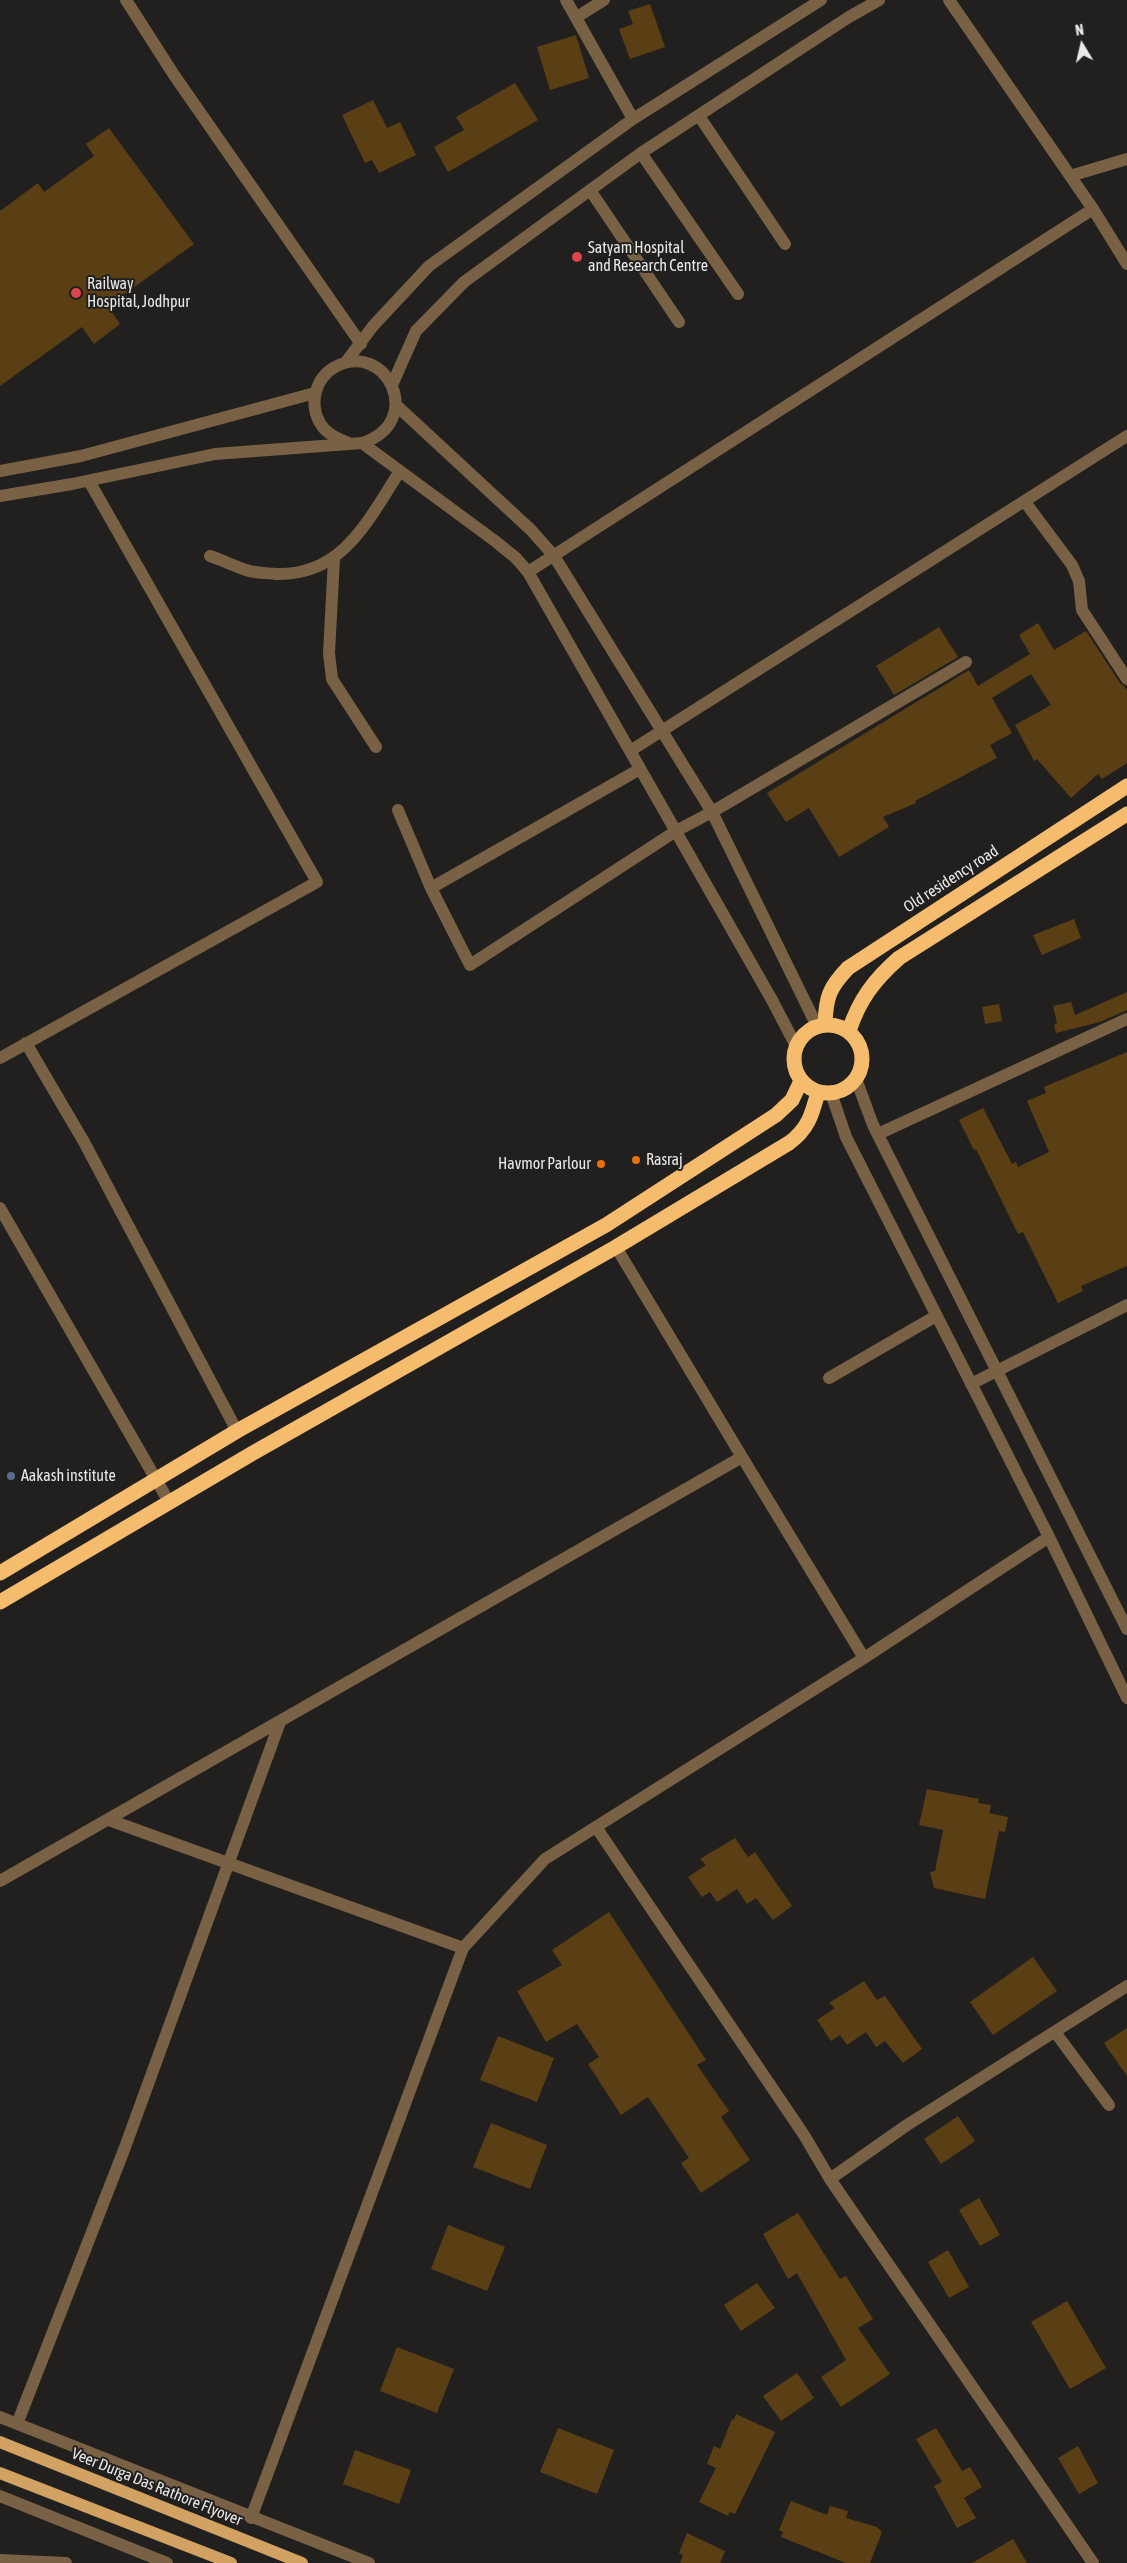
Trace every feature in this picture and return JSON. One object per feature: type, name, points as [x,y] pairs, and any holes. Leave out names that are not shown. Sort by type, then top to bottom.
[{"type":"highway","name":"Old residency road","points":[[821,1025],[828,994],[835,982],[848,968],[1127,786]]},
{"type":"highway","points":[[849,1031],[856,1009],[866,992],[879,976],[899,958],[1127,814]]},
{"type":"highway","points":[[821,1025],[838,1025],[849,1031],[858,1041],[863,1054],[862,1067],[856,1079],[845,1089],[825,1092],[802,1081],[795,1070],[796,1046],[804,1034],[821,1025]]},
{"type":"highway","points":[[0,1573],[237,1431],[606,1225],[776,1116],[792,1100],[802,1081]]},
{"type":"highway","points":[[0,1602],[169,1502],[616,1247],[795,1138],[809,1124],[825,1092]]},
{"type":"main road","name":"Veer Durga Das Rathore Flyover","points":[[0,2442],[302,2563]]},
{"type":"main road","points":[[0,2473],[231,2563]]},
{"type":"street","points":[[126,0],[174,75],[361,344]]},
{"type":"street","points":[[566,0],[633,119]]},
{"type":"street","points":[[577,18],[604,0]]},
{"type":"street","points":[[348,442],[332,436],[320,424],[315,409],[315,393],[326,373],[346,362],[373,326],[429,266],[633,119],[821,0]]},
{"type":"street","points":[[392,385],[416,331],[464,282],[641,153],[849,17],[880,0]]},
{"type":"street","points":[[949,0],[1093,209],[1127,264]]},
{"type":"street","points":[[699,116],[784,244]]},
{"type":"street","points":[[641,153],[738,294]]},
{"type":"street","points":[[1070,176],[1127,159]]},
{"type":"street","points":[[590,190],[679,322]]},
{"type":"street","points":[[528,572],[1093,209]]},
{"type":"street","points":[[0,496],[88,481],[215,454],[348,442],[362,443],[373,439],[389,426],[396,405],[392,385],[384,374],[373,366],[359,362],[346,362]]},
{"type":"street","points":[[0,470],[80,456],[315,393]]},
{"type":"street","points":[[396,405],[530,530],[554,556],[712,812],[821,1025]]},
{"type":"street","points":[[630,751],[1127,436]]},
{"type":"street","points":[[362,443],[495,541],[516,558],[528,572],[796,1046]]},
{"type":"street","points":[[210,556],[246,570],[301,574],[334,558],[353,542],[400,471]]},
{"type":"street","points":[[0,1058],[317,882],[88,481]]},
{"type":"street","points":[[1025,502],[1072,564],[1079,581],[1082,610],[1127,679]]},
{"type":"street","points":[[334,558],[329,653],[332,679],[376,747]]},
{"type":"street","points":[[398,810],[431,888],[470,965],[676,831],[712,812],[966,662]]},
{"type":"street","points":[[431,888],[640,769]]},
{"type":"street","points":[[878,1134],[1127,1019]]},
{"type":"street","points":[[26,1043],[84,1142],[237,1431]]},
{"type":"street","points":[[856,1079],[878,1134],[1127,1628]]},
{"type":"street","points":[[825,1092],[936,1316],[1049,1537],[1127,1698]]},
{"type":"street","points":[[0,1208],[169,1502]]},
{"type":"street","points":[[616,1247],[864,1658]]},
{"type":"street","points":[[971,1384],[1127,1305]]},
{"type":"street","points":[[829,1378],[936,1316]]},
{"type":"street","points":[[0,1881],[742,1457]]},
{"type":"street","points":[[251,2518],[463,1948],[545,1860],[864,1658],[1049,1537]]},
{"type":"street","points":[[18,2424],[124,2150],[280,1722]]},
{"type":"street","points":[[109,1820],[463,1948]]},
{"type":"street","points":[[596,1827],[799,2127],[830,2178],[1093,2563]]},
{"type":"street","points":[[830,2178],[907,2125],[1127,1986]]},
{"type":"street","points":[[1055,2032],[1108,2105]]},
{"type":"street","points":[[0,2417],[251,2518],[369,2563]]},
{"type":"street","points":[[0,2496],[145,2558],[167,2563]]},
{"type":"street","points":[[0,2560],[66,2563]]},
{"type":"building","points":[[650,4],[665,47],[630,59],[619,29],[633,24],[628,11]]},
{"type":"building","points":[[576,35],[589,78],[550,90],[537,47]]},
{"type":"building","points":[[515,83],[538,120],[448,172],[434,147],[464,130],[456,117]]},
{"type":"building","points":[[373,100],[387,128],[400,122],[416,155],[379,173],[372,160],[365,163],[342,115]]},
{"type":"building","points":[[109,128],[194,244],[108,306],[120,324],[94,344],[82,327],[0,386],[0,211],[38,183],[44,192],[94,156],[86,144]]},
{"type":"building","points":[[1038,623],[1054,650],[1086,631],[1120,683],[1127,690],[1127,763],[1102,779],[1098,774],[1071,798],[1037,759],[1034,761],[1015,725],[1051,705],[1031,674],[992,698],[1012,733],[990,745],[997,758],[915,801],[916,803],[883,817],[889,827],[839,857],[809,808],[786,822],[767,793],[969,670],[978,686],[1030,654],[1019,635]]},
{"type":"building","points":[[939,627],[958,657],[894,695],[876,666]]},
{"type":"building","points":[[1074,919],[1081,938],[1042,955],[1033,935]]},
{"type":"building","points":[[1127,992],[1127,1010],[1100,1022],[1056,1033],[1054,1025],[1057,1023],[1053,1006],[1071,1002],[1075,1015]]},
{"type":"building","points":[[999,1004],[1002,1021],[985,1024],[982,1007]]},
{"type":"building","points":[[1127,1052],[1127,1266],[1081,1286],[1083,1291],[1058,1303],[1023,1232],[1018,1234],[976,1149],[974,1150],[959,1120],[983,1108],[1012,1164],[1016,1162],[1018,1167],[1049,1152],[1027,1101],[1046,1093],[1044,1087]]},
{"type":"building","points":[[927,1789],[979,1799],[978,1803],[991,1805],[989,1813],[1008,1817],[1005,1832],[999,1831],[985,1899],[934,1888],[930,1872],[935,1871],[943,1830],[919,1825]]},
{"type":"building","points":[[735,1838],[748,1857],[755,1852],[792,1906],[773,1920],[756,1898],[747,1904],[737,1889],[717,1902],[710,1892],[702,1897],[688,1877],[706,1865],[700,1859]]},
{"type":"building","points":[[609,1912],[706,2060],[697,2065],[729,2111],[721,2117],[750,2160],[701,2193],[681,2163],[689,2158],[648,2097],[621,2115],[588,2064],[599,2057],[577,2024],[546,2042],[517,1991],[562,1965],[552,1950]]},
{"type":"building","points":[[1033,1957],[1057,1991],[993,2035],[970,2002]]},
{"type":"building","points":[[864,1981],[877,2000],[885,1996],[922,2049],[903,2063],[885,2041],[876,2047],[866,2032],[847,2045],[840,2035],[831,2041],[817,2020],[835,2008],[829,2003]]},
{"type":"building","points":[[1127,2028],[1127,2076],[1104,2043]]},
{"type":"building","points":[[498,2036],[554,2058],[537,2102],[480,2080]]},
{"type":"building","points":[[958,2116],[975,2141],[941,2164],[924,2139]]},
{"type":"building","points":[[491,2123],[547,2145],[530,2189],[473,2167]]},
{"type":"building","points":[[979,2198],[1000,2235],[980,2246],[959,2210]]},
{"type":"building","points":[[798,2213],[840,2279],[846,2276],[873,2319],[858,2328],[890,2374],[841,2407],[821,2377],[846,2360],[797,2273],[788,2279],[763,2234]]},
{"type":"building","points":[[448,2225],[505,2247],[487,2291],[431,2269]]},
{"type":"building","points":[[948,2250],[969,2287],[949,2298],[928,2262]]},
{"type":"building","points":[[757,2283],[775,2308],[741,2331],[724,2305]]},
{"type":"building","points":[[1067,2301],[1106,2368],[1070,2389],[1031,2322]]},
{"type":"building","points":[[397,2347],[454,2369],[437,2413],[380,2391]]},
{"type":"building","points":[[797,2373],[814,2398],[781,2421],[763,2396]]},
{"type":"building","points":[[736,2414],[775,2432],[735,2514],[730,2512],[728,2516],[699,2502],[716,2468],[707,2464],[714,2446],[720,2449],[732,2419],[734,2420]]},
{"type":"building","points":[[558,2428],[614,2450],[597,2494],[540,2472]]},
{"type":"building","points":[[936,2428],[962,2471],[970,2467],[982,2487],[964,2498],[976,2518],[957,2528],[934,2486],[942,2482],[916,2439]]},
{"type":"building","points":[[1078,2446],[1098,2483],[1079,2494],[1058,2458]]},
{"type":"building","points":[[355,2450],[411,2470],[399,2504],[343,2484]]},
{"type":"building","points":[[791,2501],[827,2515],[830,2506],[848,2511],[846,2518],[877,2527],[882,2532],[870,2563],[846,2563],[781,2537],[783,2532],[779,2530]]},
{"type":"building","points":[[687,2533],[725,2551],[720,2563],[680,2563],[683,2555],[679,2553]]},
{"type":"building","points":[[1013,2539],[1027,2563],[972,2563]]},
{"type":"place","name":"Satyam Hospital and Research Centre","points":[[577,257]]},
{"type":"place","name":"Railway Hospital, Jodhpur","points":[[76,293]]},
{"type":"place","name":"Rasraj","points":[[636,1160]]},
{"type":"place","name":"Havmor Parlour","points":[[601,1164]]},
{"type":"place","name":"Aakash institute","points":[[11,1476]]}]
